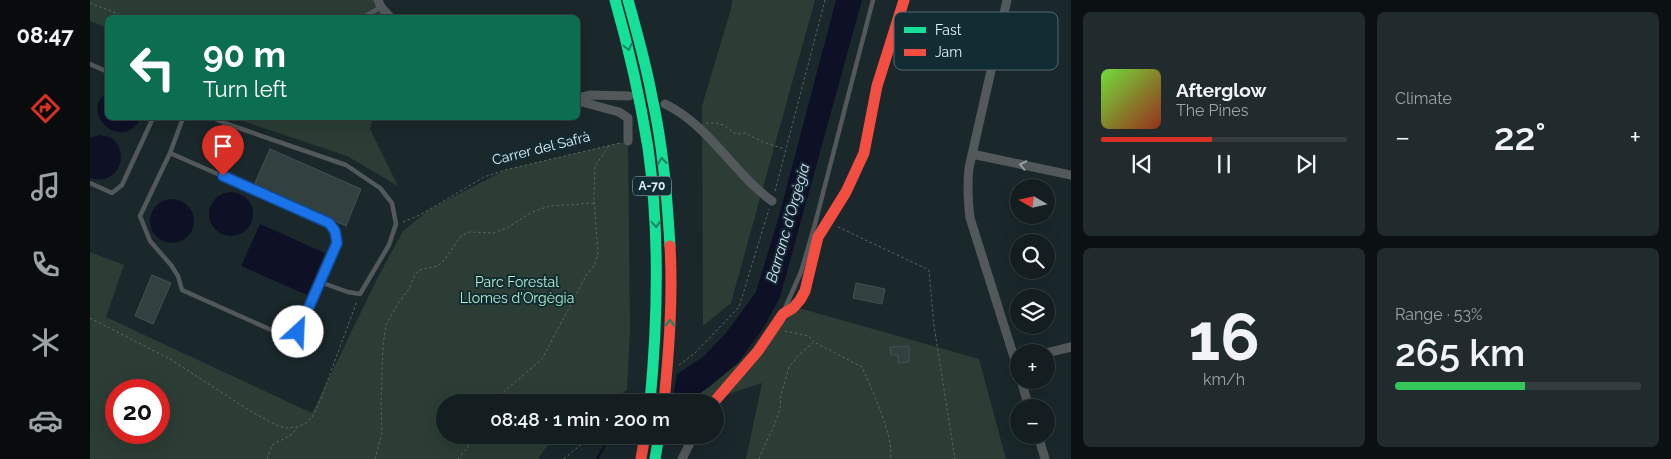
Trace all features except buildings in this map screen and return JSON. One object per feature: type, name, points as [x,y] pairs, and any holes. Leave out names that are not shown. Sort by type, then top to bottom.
[{"type":"main road","name":"A-70","points":[[615,0],[627,42],[642,112],[653,190],[657,267],[656,338],[651,394]]},
{"type":"main road","name":"A-70","points":[[628,0],[650,84],[661,147],[665,184],[670,250],[671,300],[665,394]]},
{"type":"main road","points":[[900,12],[904,0]]},
{"type":"main road","points":[[721,394],[758,351],[782,314],[788,311],[801,297],[807,285],[818,237],[861,162],[867,144],[874,100],[894,33]]},
{"type":"main road","points":[[641,459],[644,444]]},
{"type":"main road","points":[[655,459],[658,444]]},
{"type":"street","points":[[380,3],[388,15]]},
{"type":"street","points":[[991,70],[967,185],[970,218],[1011,344]]},
{"type":"street","points":[[580,98],[591,94],[629,96]]},
{"type":"street","points":[[580,100],[619,112],[628,118],[628,141]]},
{"type":"street","points":[[665,104],[678,110],[702,130],[759,191],[772,201]]},
{"type":"street","points":[[972,154],[1071,175]]},
{"type":"street","points":[[1055,351],[1071,347]]},
{"type":"street","points":[[682,459],[690,444]]},
{"type":"street","points":[[1041,444],[1045,459]]},
{"type":"lane","points":[[782,314],[801,272],[873,0]]},
{"type":"lane","points":[[366,15],[380,3]]},
{"type":"lane","points":[[90,64],[105,71]]},
{"type":"lane","points":[[90,183],[112,193],[122,185],[152,120]]},
{"type":"lane","points":[[170,153],[329,223],[335,231],[337,243],[298,332],[278,334],[182,290],[178,276],[171,265],[150,241],[140,216],[154,183],[170,153],[182,120]]},
{"type":"lane","points":[[219,120],[346,165],[380,188],[392,203],[396,224],[389,245],[360,294],[348,292],[320,282]]},
{"type":"path","points":[[679,366],[694,354],[738,307],[772,201],[825,0]]},
{"type":"path","points":[[90,3],[121,15]]},
{"type":"path","points":[[690,121],[720,124],[730,132],[738,135],[745,133],[765,143],[786,149]]},
{"type":"path","name":"Carrer del Safrà","points":[[396,224],[420,215],[484,177],[505,170],[628,141]]},
{"type":"path","points":[[501,394],[542,359],[587,274],[594,266],[598,255],[595,166],[609,146]]},
{"type":"path","points":[[375,459],[382,433],[383,345],[386,325],[419,270],[442,263],[461,236],[469,232],[493,233],[507,228],[530,213],[549,206],[595,203]]},
{"type":"path","points":[[828,222],[928,270],[934,326],[955,459]]},
{"type":"path","points":[[90,318],[170,359],[252,412],[276,425],[285,428],[297,427],[306,423],[313,416],[360,294]]},
{"type":"path","points":[[775,325],[786,332],[808,336],[814,342],[862,367],[889,437],[892,456],[890,459]]},
{"type":"path","points":[[759,459],[763,446],[780,411],[780,398],[789,367],[814,342]]},
{"type":"path","points":[[267,459],[272,445],[292,435],[297,427]]},
{"type":"path","points":[[458,459],[469,444]]},
{"type":"path","points":[[564,459],[582,444]]},
{"type":"green space","points":[[90,0],[378,0],[389,15],[105,15],[105,27],[90,21]]},
{"type":"green space","points":[[732,0],[815,0],[731,303],[703,326],[702,106]]},
{"type":"green space","points":[[240,120],[372,120],[370,129],[398,186],[347,156]]},
{"type":"green space","name":"Parc Forestal Llomes d'Orgègia","points":[[628,141],[630,330],[627,390],[621,394],[436,394],[436,444],[549,444],[538,459],[90,459],[90,252],[124,265],[106,317],[312,413],[379,275],[403,231],[430,209],[505,170]]},
{"type":"green space","points":[[799,308],[979,359],[1006,459],[746,459],[762,383],[724,395],[699,394]]},
{"type":"water","points":[[836,0],[862,0],[780,297],[764,327],[738,363],[699,394],[673,394],[677,374],[703,357],[726,333],[756,292],[779,216]]},
{"type":"water","points":[[105,94],[105,120],[139,120],[134,127],[126,132],[110,129],[99,117],[99,101]]},
{"type":"water","points":[[99,135],[110,137],[116,142],[119,146],[121,158],[118,169],[114,174],[102,179],[90,178],[90,138]]},
{"type":"water","points":[[227,192],[235,192],[247,198],[253,214],[247,230],[235,236],[227,236],[215,230],[209,218],[209,210],[215,198]]},
{"type":"water","points":[[168,199],[176,199],[188,205],[194,221],[188,237],[176,243],[168,243],[156,237],[150,225],[150,217],[156,205]]},
{"type":"water","points":[[260,224],[325,253],[307,295],[241,266]]},
{"type":"waterway","name":"Barranc d'Orgègia","points":[[597,459],[606,444]]},
{"type":"traffic: fast","points":[[615,0],[638,92],[652,180],[656,243],[656,307],[651,394]]},
{"type":"traffic: fast","points":[[628,0],[656,115],[662,152],[670,246]]},
{"type":"traffic: fast","points":[[655,459],[658,444]]},
{"type":"traffic: jam","points":[[900,12],[904,0]]},
{"type":"traffic: jam","points":[[721,394],[758,351],[783,314],[793,308],[805,291],[818,237],[846,192],[864,153],[877,86],[894,32]]},
{"type":"traffic: jam","points":[[665,394],[670,324],[670,246]]},
{"type":"traffic: jam","points":[[641,459],[644,444]]},
{"type":"route","points":[[223,176],[329,223],[335,231],[337,243],[298,332]]}]
